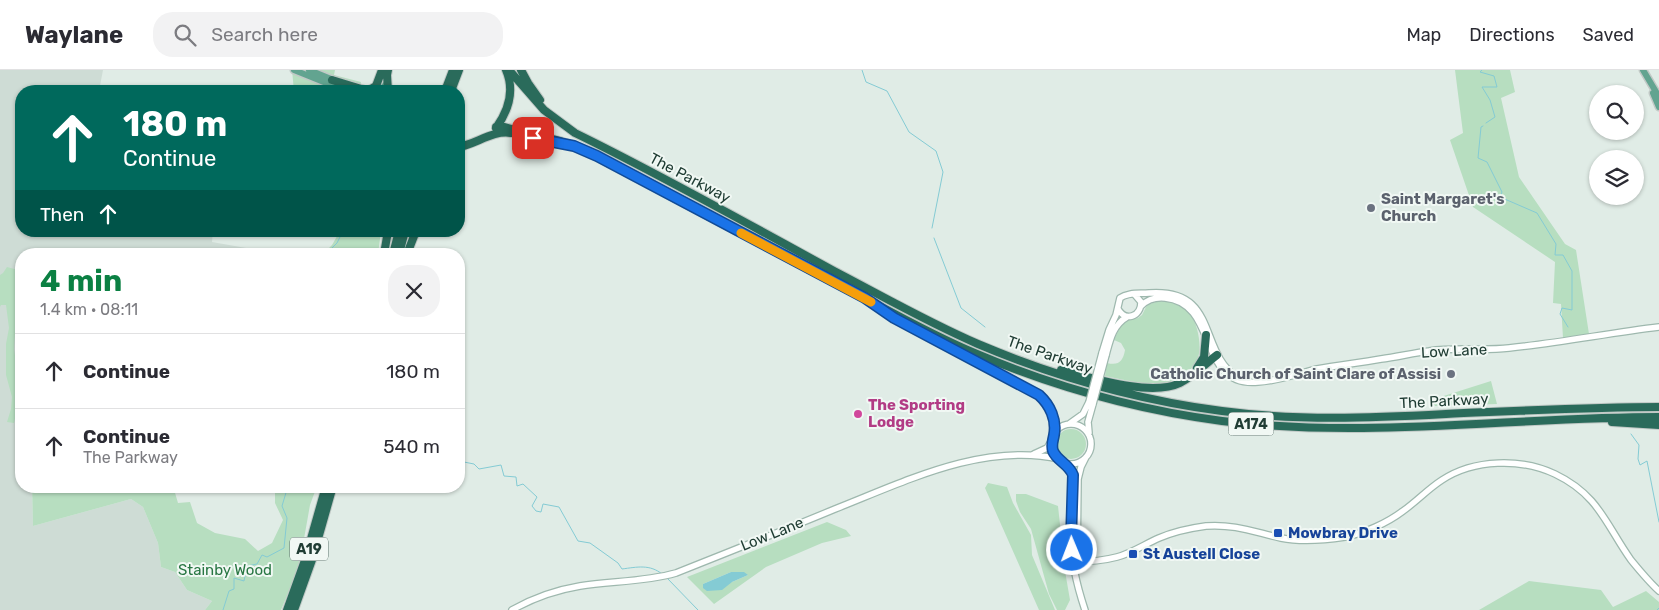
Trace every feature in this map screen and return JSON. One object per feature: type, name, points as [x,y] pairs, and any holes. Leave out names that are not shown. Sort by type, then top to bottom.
[{"type":"highway","points":[[376,85],[382,70]]},
{"type":"highway","points":[[387,83],[388,70]]},
{"type":"highway","points":[[447,85],[453,70]]},
{"type":"highway","points":[[453,85],[459,70]]},
{"type":"highway","name":"A174","points":[[465,140],[496,128],[508,108],[510,99],[510,83],[507,70]]},
{"type":"highway","name":"The Parkway","points":[[507,70],[554,119],[575,133],[907,310],[978,344],[1050,371],[1114,390],[1184,405],[1297,418],[1348,419],[1657,407]]},
{"type":"highway","points":[[521,70],[536,95],[557,117],[609,150]]},
{"type":"highway","points":[[330,81],[345,85]]},
{"type":"highway","name":"The Parkway","points":[[496,128],[504,127],[574,146],[605,160],[936,335],[1014,369],[1088,393],[1173,413],[1250,424],[1324,428],[1659,417]]},
{"type":"highway","points":[[489,136],[496,128]]},
{"type":"highway","points":[[465,145],[504,132],[574,146]]},
{"type":"highway","points":[[865,298],[894,318],[1039,395],[1047,402],[1052,411],[1053,437]]},
{"type":"highway","points":[[1185,380],[1200,365],[1204,356],[1206,336]]},
{"type":"highway","points":[[978,344],[1056,368],[1133,386],[1160,388],[1185,380],[1215,356]]},
{"type":"highway","name":"A174","points":[[1517,421],[1618,422],[1659,425]]},
{"type":"highway","name":"A19","points":[[287,610],[306,560],[324,493]]},
{"type":"highway","name":"A19","points":[[294,610],[312,560],[331,493]]},
{"type":"main road","points":[[294,70],[308,72],[340,85]]},
{"type":"main road","points":[[1643,70],[1659,107]]},
{"type":"main road","points":[[330,81],[336,85]]},
{"type":"main road","points":[[1650,84],[1659,96]]},
{"type":"main road","points":[[1075,562],[1078,479],[1081,467],[1090,450],[1088,422],[1091,403],[1104,354],[1118,308],[1118,302],[1128,293],[1135,295],[1140,299],[1141,306],[1138,313],[1122,320],[1114,330],[1104,354]]},
{"type":"main road","name":"Low Lane","points":[[1135,295],[1162,293],[1187,301],[1202,316],[1215,356]]},
{"type":"main road","name":"Low Lane","points":[[1141,306],[1154,298],[1174,300],[1185,305],[1199,320],[1220,368],[1230,377],[1250,383],[1318,369],[1428,351],[1507,349],[1659,326]]},
{"type":"main road","points":[[1118,308],[1127,317]]},
{"type":"main road","points":[[1032,455],[1042,451],[1050,444],[1060,428],[1083,414],[1091,403]]},
{"type":"main road","points":[[1069,424],[1082,427],[1090,437]]},
{"type":"main road","points":[[1053,437],[1052,450],[1070,469],[1074,480],[1071,539],[1079,591],[1085,610]]},
{"type":"main road","name":"Low Lane","points":[[512,610],[534,599],[564,589],[658,578],[668,575],[893,486],[963,463],[987,458],[1032,455],[1061,460]]},
{"type":"main road","points":[[1061,460],[1070,464],[1077,463],[1086,457]]},
{"type":"main road","points":[[1075,562],[1099,561],[1119,556],[1168,535],[1205,526],[1242,528],[1291,539],[1320,539],[1364,532],[1402,512],[1429,489],[1452,475],[1496,463],[1534,467],[1569,482],[1588,497],[1600,510],[1631,560],[1659,591]]},
{"type":"shaded area","points":[[0,70],[103,70],[100,85],[15,85],[15,237],[212,237],[212,242],[246,248],[15,248],[15,493],[32,493],[33,526],[131,499],[143,507],[158,543],[161,567],[175,572],[187,590],[212,601],[205,610],[0,610]]},
{"type":"green space","points":[[292,70],[335,70],[334,75],[361,82],[360,85],[293,85]]},
{"type":"green space","points":[[1455,70],[1510,70],[1515,92],[1501,98],[1519,177],[1565,244],[1576,250],[1589,334],[1563,338],[1561,304],[1553,303],[1555,262],[1473,207],[1450,140],[1463,133]]},
{"type":"green space","points":[[337,237],[380,237],[379,248],[329,248]]},
{"type":"green space","points":[[7,267],[15,269],[14,423],[7,422],[12,397],[6,375],[6,344],[9,328],[6,305],[1,305],[0,307],[0,275]]},
{"type":"green space","points":[[1159,301],[1180,306],[1193,318],[1200,347],[1198,358],[1194,365],[1181,378],[1157,384],[1139,383],[1105,376],[1107,363],[1115,364],[1120,362],[1124,354],[1125,350],[1121,343],[1114,340],[1119,329],[1126,320],[1138,318],[1142,315],[1147,305]]},
{"type":"green space","points":[[1491,381],[1497,404],[1435,406],[1431,400]]},
{"type":"green space","points":[[1071,429],[1082,433],[1086,444],[1082,455],[1071,459],[1060,455],[1056,444],[1060,433]]},
{"type":"green space","points":[[988,483],[1007,487],[1013,503],[1031,535],[1032,555],[1055,610],[1039,610],[985,488]]},
{"type":"green space","name":"Stainby Wood","points":[[32,493],[175,493],[178,503],[190,502],[197,523],[215,533],[245,539],[258,551],[272,543],[283,520],[275,503],[275,493],[314,493],[310,505],[299,567],[281,610],[205,610],[212,601],[187,590],[175,572],[161,567],[158,543],[143,507],[131,499],[33,526]]},
{"type":"green space","points":[[1016,494],[1026,494],[1058,506],[1070,600],[1065,610],[1057,610],[1049,594],[1031,529],[1020,512],[1016,501]]},
{"type":"green space","points":[[827,522],[846,530],[851,536],[822,543],[766,567],[714,604],[687,577]],"holes":[[[731,572],[748,575],[732,582],[703,584]]]},
{"type":"green space","points":[[1529,581],[1601,590],[1613,607],[1646,591],[1659,602],[1659,610],[1479,610]]},
{"type":"water","points":[[731,572],[744,572],[748,575],[732,582],[722,590],[707,591],[703,588],[703,584]]},
{"type":"waterway","points":[[862,70],[866,82],[887,91],[909,132],[936,151],[943,172],[932,228]]},
{"type":"waterway","points":[[1482,70],[1480,72],[1494,76],[1497,87],[1482,87],[1490,100],[1495,117],[1486,123]]},
{"type":"waterway","points":[[1483,126],[1481,127],[1478,158],[1487,162],[1502,192],[1500,197],[1537,213],[1556,244],[1555,255],[1563,255],[1572,271],[1572,310],[1562,308],[1560,314],[1568,327]]},
{"type":"waterway","points":[[332,248],[340,237]]},
{"type":"waterway","points":[[934,238],[961,308],[985,327]]},
{"type":"waterway","points":[[1631,434],[1639,445],[1638,459],[1640,465],[1647,461],[1659,522]]},
{"type":"waterway","points":[[465,462],[474,464],[479,469],[501,465],[504,476],[516,477],[517,486],[523,484],[537,497],[532,506],[536,511],[541,512],[543,504],[559,507],[578,541],[590,543],[618,563],[622,569],[648,567],[662,574]]},
{"type":"waterway","points":[[223,610],[229,591],[234,589],[234,578],[244,581],[247,566],[257,564],[262,555],[267,557],[284,548],[287,518],[282,506],[286,493]]},
{"type":"waterway","points":[[667,578],[698,610]]},
{"type":"slow traffic","points":[[741,233],[871,302]]},
{"type":"place","name":"Saint Margaret's Church","points":[[1371,208]]},
{"type":"place","name":"Catholic Church of Saint Clare of Assisi","points":[[1451,374]]},
{"type":"place","name":"The Sporting Lodge","points":[[858,414]]},
{"type":"place","name":"Mowbray Drive","points":[[1278,533]]},
{"type":"place","name":"St Austell Close","points":[[1133,554]]},
{"type":"route","points":[[533,138],[574,146],[597,156],[865,298],[894,318],[1039,395],[1047,402],[1052,411],[1054,434],[1052,450],[1070,469],[1073,475],[1072,550]]}]
